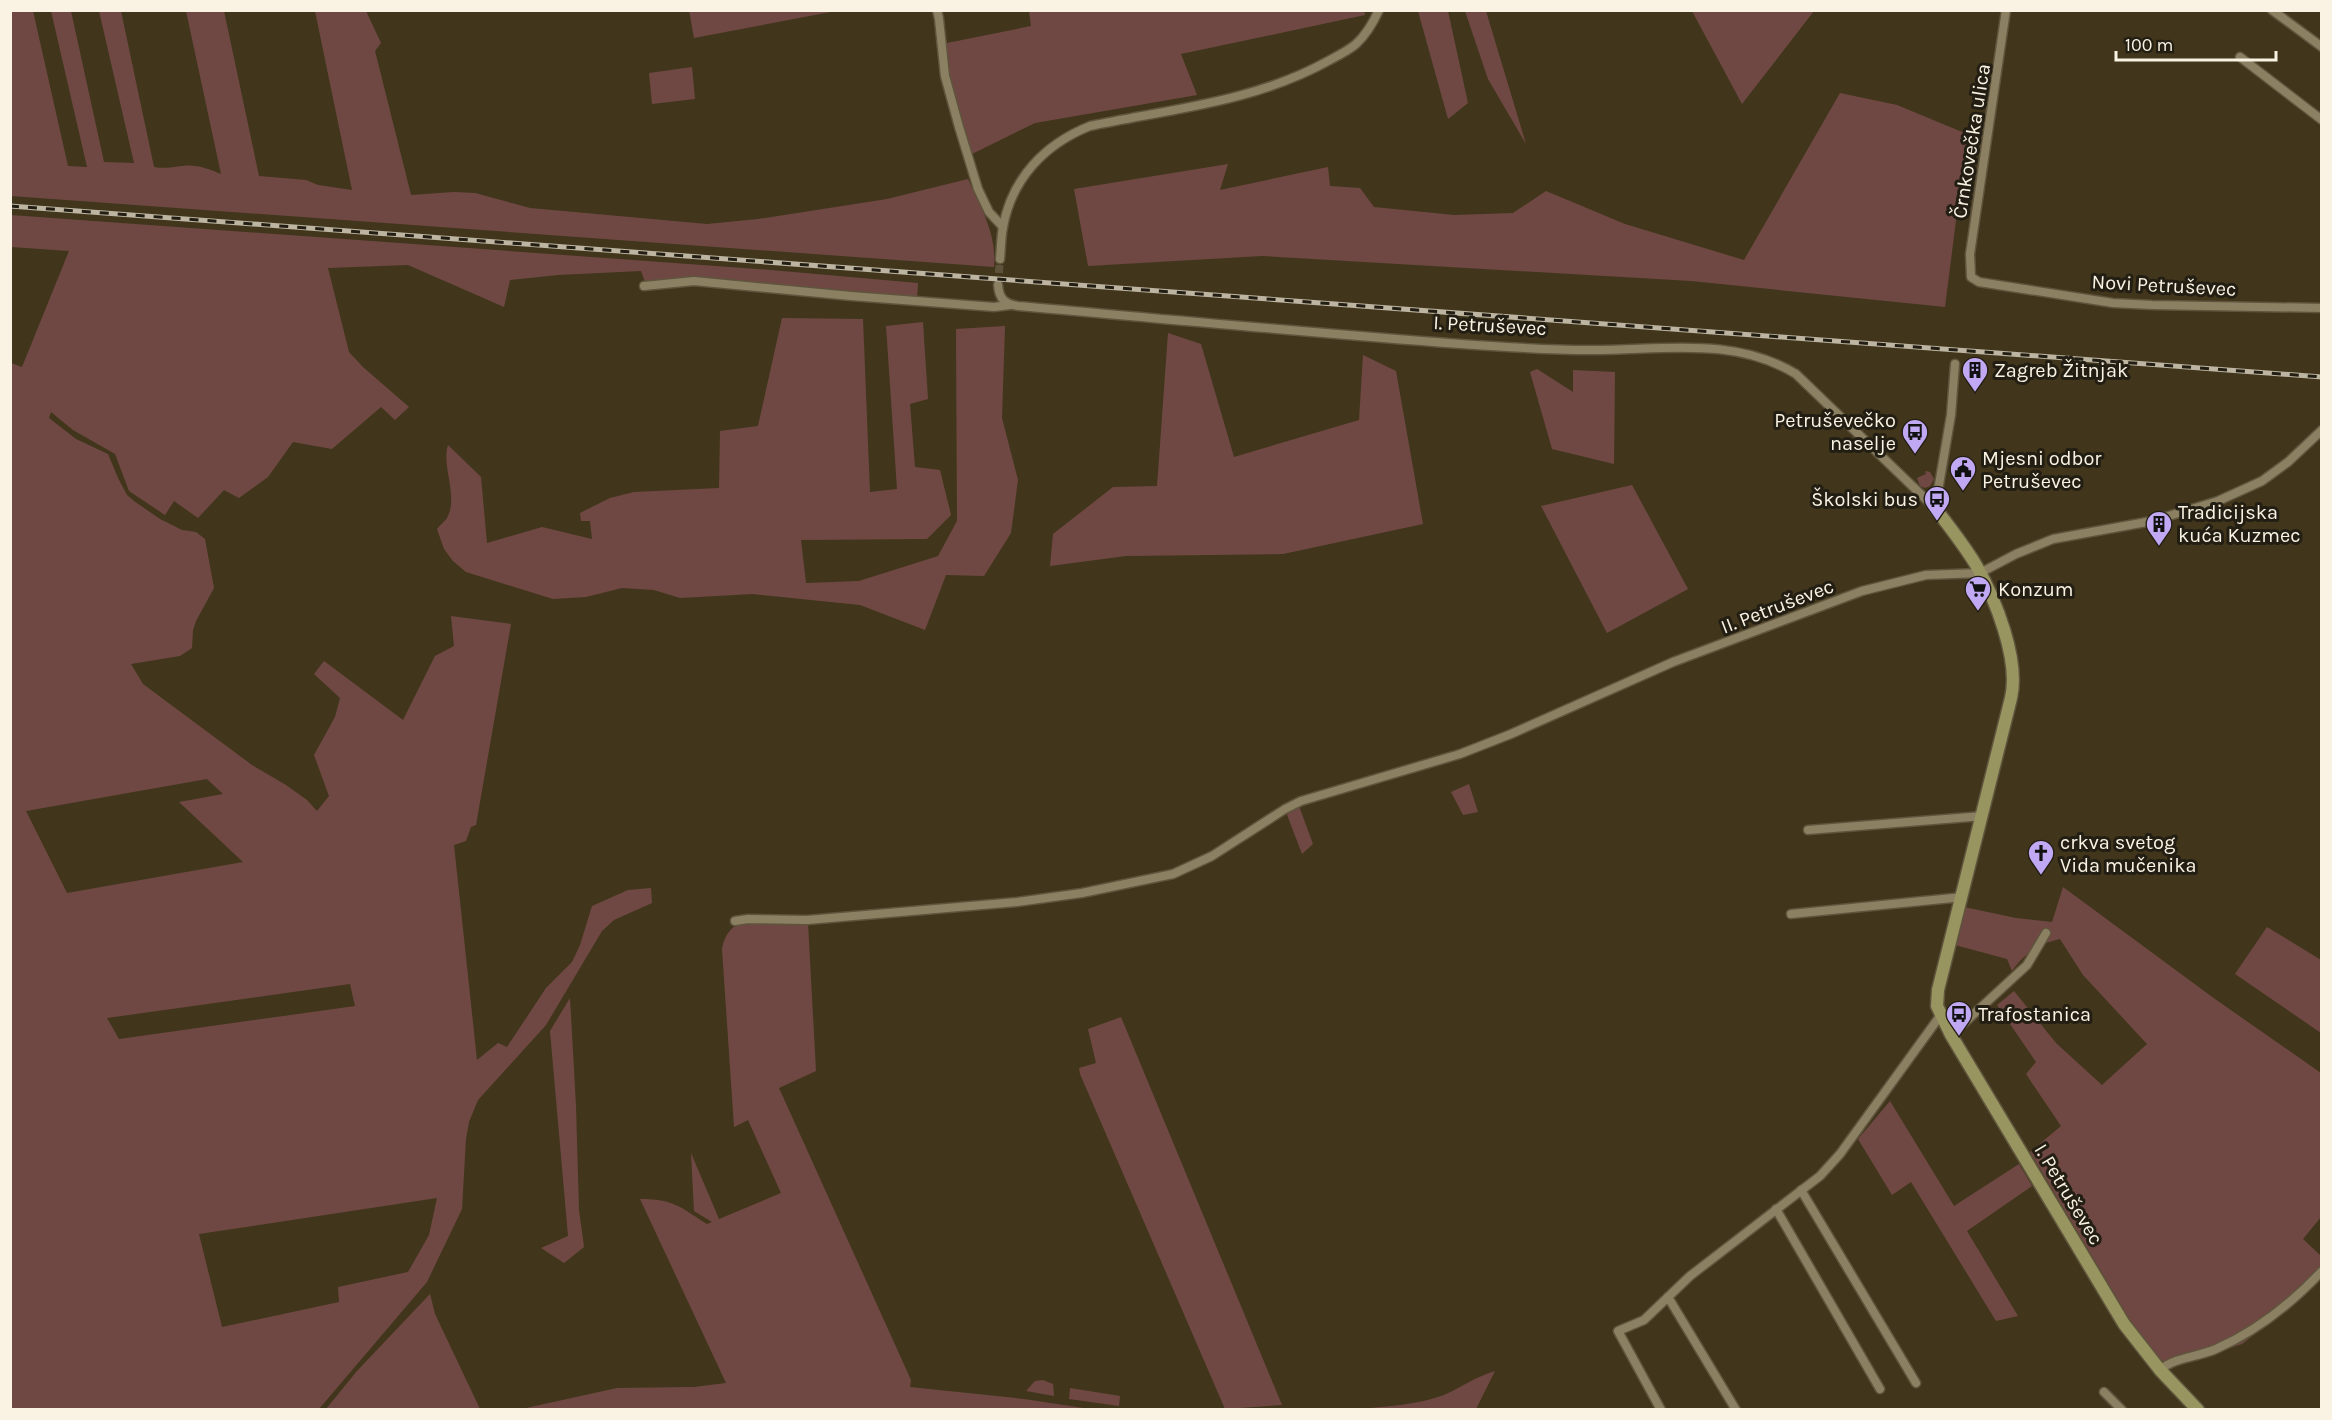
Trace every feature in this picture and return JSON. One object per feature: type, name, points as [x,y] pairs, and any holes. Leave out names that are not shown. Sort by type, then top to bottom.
[{"type":"street","points":[[936,10],[945,76],[978,189],[989,212],[1003,227]]},
{"type":"street","points":[[1000,259],[1003,227],[1014,192],[1028,169],[1043,153],[1071,134],[1090,126],[1254,93],[1308,72],[1355,46],[1370,28],[1379,10]]},
{"type":"street","name":"Črnkovečka ulica","points":[[1971,277],[1970,254],[2006,10]]},
{"type":"street","points":[[2272,10],[2322,47]]},
{"type":"street","points":[[2240,57],[2322,120]]},
{"type":"street","name":"Novi Petruševec","points":[[1971,277],[1979,282],[2113,303],[2152,306],[2322,308]]},
{"type":"street","name":"I. Petruševec","points":[[644,286],[693,281],[935,303],[994,307],[1011,305],[1462,344],[1589,350],[1696,348],[1744,352],[1781,365],[1796,374],[1935,508],[1980,573],[2004,634],[2013,679],[2012,698],[1938,990],[1937,1006],[1951,1035],[2124,1324],[2160,1370],[2198,1410]]},
{"type":"street","points":[[998,285],[1000,298],[1011,305]]},
{"type":"street","points":[[1935,508],[1951,415],[1955,364]]},
{"type":"street","points":[[1980,573],[2016,554],[2053,540],[2152,520],[2218,501],[2245,490],[2288,462],[2322,430]]},
{"type":"street","name":"II. Petruševec","points":[[735,921],[748,919],[807,920],[1017,902],[1082,893],[1173,874],[1212,856],[1301,801],[1460,754],[1511,734],[1673,662],[1862,591],[1926,575],[1980,573]]},
{"type":"street","points":[[1808,830],[1983,816]]},
{"type":"street","points":[[1791,914],[1963,897]]},
{"type":"street","points":[[1951,1035],[2027,965],[2046,933]]},
{"type":"street","points":[[1661,1410],[1618,1331],[1644,1320],[1690,1276],[1820,1176],[1840,1154],[1940,1016]]},
{"type":"street","points":[[1801,1190],[1916,1383]]},
{"type":"street","points":[[1776,1209],[1880,1389]]},
{"type":"street","points":[[2160,1370],[2167,1364],[2215,1350],[2257,1328],[2301,1294],[2322,1271]]},
{"type":"street","points":[[1668,1297],[1736,1410]]},
{"type":"street","points":[[2104,1392],[2121,1410]]},
{"type":"shaded area","points":[[689,10],[836,10],[836,11],[694,38]]},
{"type":"shaded area","points":[[1364,10],[1365,15],[1181,54],[1197,95],[1035,123],[970,155],[942,44],[1031,26],[1029,11]]},
{"type":"shaded area","points":[[10,11],[33,11],[68,166],[87,167],[51,11],[71,11],[104,162],[134,163],[99,11],[121,11],[154,167],[193,166],[221,174],[186,11],[224,11],[259,176],[306,180],[318,185],[352,190],[315,11],[366,11],[381,43],[375,51],[411,195],[475,193],[530,208],[707,224],[758,219],[887,199],[968,179],[991,232],[994,267],[11,196]]},
{"type":"shaded area","points":[[1418,11],[1448,11],[1468,103],[1448,119]]},
{"type":"shaded area","points":[[1465,11],[1486,11],[1526,144],[1488,79]]},
{"type":"shaded area","points":[[1692,11],[1814,11],[1742,104]]},
{"type":"shaded area","points":[[692,67],[695,99],[652,104],[649,73]]},
{"type":"shaded area","points":[[1840,93],[1897,105],[1967,134],[1945,307],[1691,281],[1262,256],[1088,266],[1074,189],[1228,164],[1220,190],[1328,167],[1330,186],[1360,188],[1374,207],[1454,215],[1513,213],[1546,191],[1625,224],[1744,260]]},
{"type":"shaded area","points":[[11,215],[771,270],[918,283],[917,299],[645,282],[641,271],[558,275],[510,280],[504,307],[408,265],[328,268],[349,352],[409,407],[395,420],[381,407],[332,449],[293,442],[268,477],[239,498],[224,490],[198,518],[174,501],[165,515],[129,491],[115,454],[73,430],[51,412],[49,418],[76,439],[108,454],[127,495],[134,501],[160,519],[182,530],[196,532],[205,539],[214,588],[196,621],[192,648],[180,656],[131,664],[143,684],[252,765],[307,800],[317,811],[329,796],[314,755],[335,717],[340,698],[314,674],[324,661],[403,720],[435,656],[454,646],[451,616],[511,624],[476,825],[471,827],[466,841],[454,845],[477,1060],[498,1043],[507,1047],[546,988],[572,962],[580,945],[592,906],[628,890],[651,888],[652,903],[614,920],[602,931],[546,1025],[478,1100],[469,1122],[466,1139],[462,1209],[427,1282],[319,1409],[11,1409],[11,363],[22,367],[69,251],[11,247]],"holes":[[[207,779],[223,794],[179,802],[243,862],[67,893],[26,811]],[[350,984],[355,1006],[119,1039],[107,1018]],[[437,1198],[429,1235],[408,1272],[338,1287],[339,1302],[222,1327],[199,1234]]]},
{"type":"shaded area","points":[[782,318],[863,319],[870,492],[897,489],[886,326],[923,322],[928,399],[910,404],[915,467],[940,470],[951,515],[927,539],[801,540],[806,583],[859,581],[938,556],[957,521],[956,329],[1005,326],[1002,418],[1018,480],[1011,533],[984,576],[946,575],[925,630],[860,605],[753,594],[680,598],[654,590],[622,588],[586,597],[553,599],[466,572],[444,549],[437,529],[447,518],[450,509],[451,491],[446,453],[448,445],[481,477],[487,543],[542,527],[592,539],[590,521],[581,521],[580,513],[610,498],[634,492],[719,488],[720,431],[758,426]]},
{"type":"shaded area","points":[[1168,333],[1201,344],[1234,457],[1359,420],[1363,355],[1396,371],[1423,524],[1283,554],[1126,556],[1050,566],[1053,534],[1113,487],[1157,486]]},
{"type":"shaded area","points":[[1537,369],[1573,392],[1573,370],[1615,372],[1614,464],[1552,449],[1530,372]]},
{"type":"shaded area","points":[[1925,471],[1930,472],[1934,479],[1930,486],[1925,488],[1920,486],[1917,478],[1926,474]]},
{"type":"shaded area","points":[[1632,485],[1688,589],[1607,633],[1541,506]]},
{"type":"shaded area","points":[[1469,784],[1478,812],[1463,815],[1451,792]]},
{"type":"shaded area","points":[[1299,806],[1313,844],[1302,854],[1286,812]]},
{"type":"shaded area","points":[[2063,887],[2215,999],[2321,1073],[2321,1217],[2303,1239],[2321,1256],[2321,1266],[2302,1297],[2242,1344],[2169,1368],[2148,1346],[2130,1320],[2030,1152],[2061,1126],[2026,1074],[2036,1062],[1997,1005],[2014,991],[2056,1043],[2102,1085],[2147,1044],[2083,975],[2060,939],[2033,950],[2012,971],[2007,959],[1955,945],[1964,907],[2016,918],[2052,922]]},
{"type":"shaded area","points":[[741,923],[808,923],[816,1071],[779,1088],[911,1380],[910,1387],[1024,1399],[1090,1409],[517,1410],[617,1388],[694,1387],[726,1383],[640,1199],[669,1202],[707,1224],[712,1222],[694,1211],[691,1153],[719,1219],[781,1193],[748,1120],[734,1127],[722,949],[728,933]]},
{"type":"shaded area","points":[[2267,927],[2321,960],[2321,1033],[2235,974]]},
{"type":"shaded area","points":[[570,998],[579,1210],[584,1247],[564,1263],[541,1248],[568,1236],[550,1031]]},
{"type":"shaded area","points":[[1121,1017],[1282,1405],[1225,1409],[1080,1074],[1079,1068],[1096,1063],[1088,1029]]},
{"type":"shaded area","points":[[1890,1101],[1954,1206],[2019,1164],[2032,1186],[1967,1231],[2018,1316],[1996,1321],[1911,1182],[1892,1195],[1858,1139]]},
{"type":"shaded area","points":[[430,1294],[435,1314],[480,1409],[326,1409],[357,1371]]},
{"type":"shaded area","points":[[1495,1371],[1476,1409],[1360,1409],[1424,1401],[1444,1395]]},
{"type":"shaded area","points":[[1043,1380],[1053,1384],[1054,1396],[1026,1391],[1035,1381]]},
{"type":"shaded area","points":[[1070,1388],[1120,1396],[1119,1406],[1069,1399]]},
{"type":"tunnel","points":[[998,285],[1000,259]]},
{"type":"railway","points":[[10,206],[2322,377]]},
{"type":"place","name":"Zagreb Žitnjak","points":[[1975,393]]},
{"type":"place","name":"Petruševečko naselje","points":[[1915,455]]},
{"type":"place","name":"Mjesni odbor Petruševec","points":[[1963,492]]},
{"type":"place","name":"Školski bus","points":[[1937,522]]},
{"type":"place","name":"Tradicijska kuća Kuzmec","points":[[2159,547]]},
{"type":"place","name":"Konzum","points":[[1978,612]]},
{"type":"place","name":"crkva svetog Vida mučenika","points":[[2041,876]]},
{"type":"place","name":"Trafostanica","points":[[1959,1037]]}]
